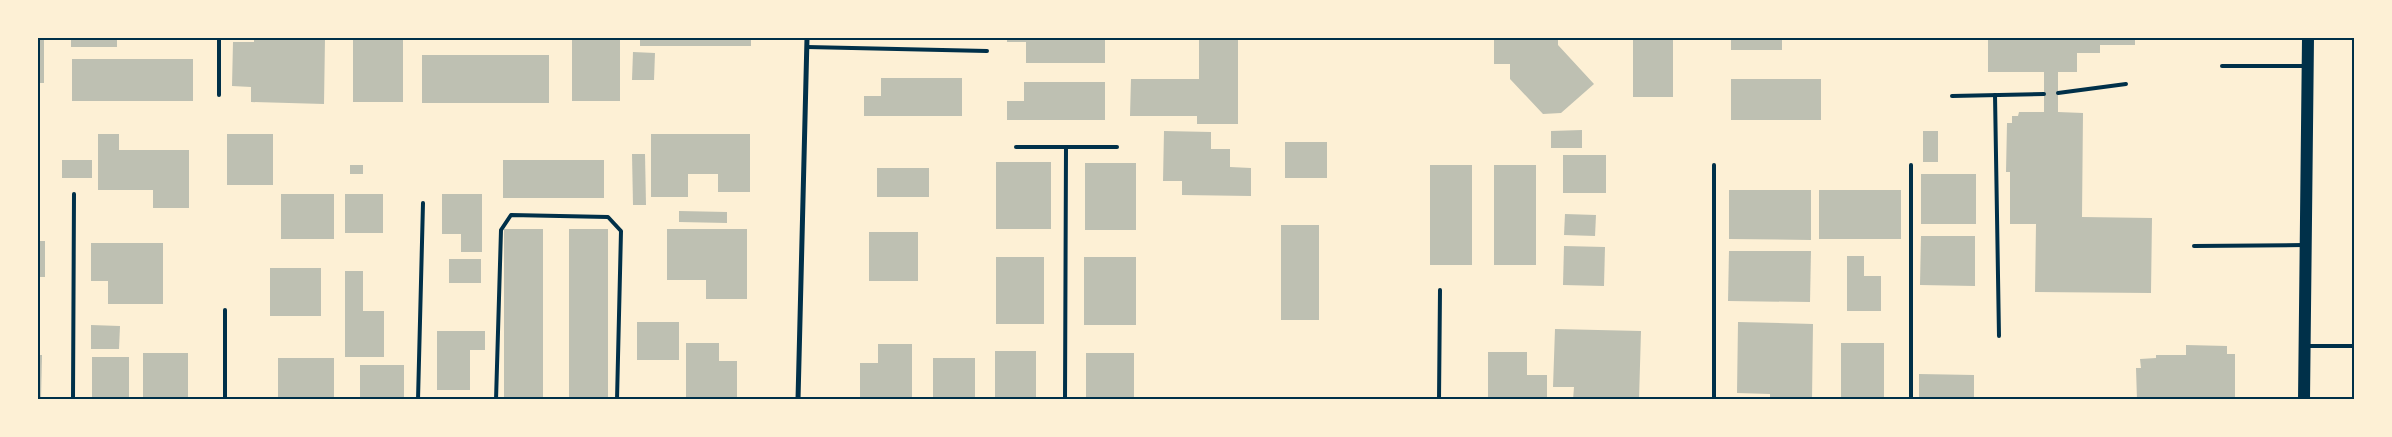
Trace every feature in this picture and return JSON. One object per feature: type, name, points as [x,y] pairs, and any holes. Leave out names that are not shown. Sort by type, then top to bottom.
[{"type":"main road","points":[[2304,400],[2308,38]]},
{"type":"street","points":[[798,400],[807,38]]},
{"type":"lane","points":[[218,95],[219,38]]},
{"type":"lane","points":[[807,47],[986,52]]},
{"type":"lane","points":[[2222,66],[2308,66]]},
{"type":"lane","points":[[2058,93],[2126,84]]},
{"type":"lane","points":[[1952,96],[2044,94]]},
{"type":"lane","points":[[1995,95],[1999,336]]},
{"type":"lane","points":[[1016,146],[1118,147]]},
{"type":"lane","points":[[1065,400],[1066,147]]},
{"type":"lane","points":[[1714,165],[1714,400]]},
{"type":"lane","points":[[1911,165],[1911,400]]},
{"type":"lane","points":[[73,400],[74,194]]},
{"type":"lane","points":[[418,400],[423,203]]},
{"type":"lane","points":[[496,400],[501,230],[511,215],[608,217],[621,231],[617,400]]},
{"type":"lane","points":[[2194,246],[2306,245]]},
{"type":"lane","points":[[1439,400],[1440,290]]},
{"type":"lane","points":[[226,310],[226,400]]},
{"type":"lane","points":[[2305,346],[2354,346]]},
{"type":"building","points":[[38,38],[44,38],[44,83],[38,83]]},
{"type":"building","points":[[71,38],[117,38],[117,47],[71,47]]},
{"type":"building","points":[[254,38],[325,38],[324,104],[251,102],[251,87],[232,86],[233,42],[254,42]]},
{"type":"building","points":[[353,38],[403,38],[403,102],[353,102]]},
{"type":"building","points":[[572,38],[620,38],[620,101],[572,101]]},
{"type":"building","points":[[640,38],[751,38],[751,46],[640,46]]},
{"type":"building","points":[[1007,38],[1105,38],[1105,63],[1026,63],[1026,42],[1007,42]]},
{"type":"building","points":[[1199,38],[1238,38],[1238,124],[1197,124],[1197,116],[1130,116],[1131,79],[1199,79]]},
{"type":"building","points":[[1494,38],[1558,38],[1558,45],[1594,84],[1561,113],[1543,114],[1510,79],[1510,64],[1494,64]]},
{"type":"building","points":[[1633,38],[1673,38],[1673,97],[1633,97]]},
{"type":"building","points":[[1731,38],[1782,38],[1782,50],[1731,50]]},
{"type":"building","points":[[1988,38],[2172,38],[2172,40],[2135,40],[2135,45],[2100,45],[2100,53],[2077,53],[2077,72],[2058,72],[2058,112],[2083,113],[2082,217],[2152,218],[2151,293],[2035,292],[2036,224],[2010,224],[2010,172],[2006,172],[2007,123],[2012,123],[2012,116],[2018,116],[2019,112],[2044,112],[2044,72],[1988,72]]},
{"type":"building","points":[[633,52],[655,53],[654,80],[632,80]]},
{"type":"building","points":[[422,55],[549,55],[549,103],[422,103]]},
{"type":"building","points":[[72,59],[193,59],[193,101],[72,101]]},
{"type":"building","points":[[881,78],[962,78],[962,116],[864,116],[864,96],[881,96]]},
{"type":"building","points":[[1731,79],[1821,79],[1821,120],[1731,120]]},
{"type":"building","points":[[1024,82],[1105,82],[1105,120],[1007,120],[1007,101],[1024,101]]},
{"type":"building","points":[[1582,130],[1582,148],[1551,148],[1551,131]]},
{"type":"building","points":[[1164,131],[1211,132],[1211,149],[1230,149],[1230,167],[1251,168],[1251,196],[1182,195],[1182,181],[1163,181]]},
{"type":"building","points":[[1923,131],[1938,131],[1938,162],[1923,162]]},
{"type":"building","points":[[98,134],[119,134],[119,150],[189,150],[189,208],[153,208],[153,190],[98,190]]},
{"type":"building","points":[[227,134],[273,134],[273,185],[227,185]]},
{"type":"building","points":[[651,134],[750,134],[750,192],[718,192],[718,174],[688,174],[688,197],[651,197]]},
{"type":"building","points":[[1285,142],[1327,142],[1327,178],[1285,178]]},
{"type":"building","points":[[632,154],[645,154],[646,205],[633,205]]},
{"type":"building","points":[[1563,155],[1606,155],[1606,193],[1563,193]]},
{"type":"building","points":[[62,160],[92,160],[92,178],[62,178]]},
{"type":"building","points":[[503,160],[604,160],[604,198],[503,198]]},
{"type":"building","points":[[996,162],[1051,162],[1051,229],[996,229]]},
{"type":"building","points":[[1085,163],[1136,163],[1136,230],[1085,230]]},
{"type":"building","points":[[350,165],[363,165],[363,174],[350,174]]},
{"type":"building","points":[[1430,165],[1472,165],[1472,265],[1430,265]]},
{"type":"building","points":[[1494,165],[1536,165],[1536,265],[1494,265]]},
{"type":"building","points":[[877,168],[929,168],[929,197],[877,197]]},
{"type":"building","points":[[1921,174],[1976,174],[1976,224],[1921,224]]},
{"type":"building","points":[[1729,190],[1811,190],[1811,240],[1729,239]]},
{"type":"building","points":[[1819,190],[1901,190],[1901,239],[1819,239]]},
{"type":"building","points":[[281,194],[334,194],[334,239],[281,239]]},
{"type":"building","points":[[345,194],[383,194],[383,233],[345,233]]},
{"type":"building","points":[[442,194],[482,194],[482,252],[461,252],[461,234],[442,234]]},
{"type":"building","points":[[679,211],[727,212],[727,223],[679,222]]},
{"type":"building","points":[[1565,214],[1596,215],[1595,236],[1564,235]]},
{"type":"building","points":[[1281,225],[1319,225],[1319,320],[1281,320]]},
{"type":"building","points":[[504,229],[543,229],[543,400],[504,400]]},
{"type":"building","points":[[569,229],[608,229],[608,400],[569,400]]},
{"type":"building","points":[[667,229],[747,229],[747,299],[706,299],[706,280],[667,280]]},
{"type":"building","points":[[869,232],[918,232],[918,281],[869,281]]},
{"type":"building","points":[[1921,236],[1975,236],[1975,286],[1920,285]]},
{"type":"building","points":[[38,241],[45,241],[45,277],[38,277]]},
{"type":"building","points":[[91,243],[163,243],[163,304],[108,304],[108,281],[91,281]]},
{"type":"building","points":[[1564,246],[1605,247],[1604,286],[1563,285]]},
{"type":"building","points":[[1729,251],[1811,251],[1810,302],[1728,301]]},
{"type":"building","points":[[1847,256],[1864,256],[1864,276],[1881,276],[1881,311],[1847,311]]},
{"type":"building","points":[[996,257],[1044,257],[1044,324],[996,324]]},
{"type":"building","points":[[1084,257],[1136,257],[1136,325],[1084,325]]},
{"type":"building","points":[[449,259],[481,259],[481,283],[449,283]]},
{"type":"building","points":[[270,268],[321,268],[321,316],[270,316]]},
{"type":"building","points":[[345,271],[363,271],[363,311],[384,311],[384,357],[345,357]]},
{"type":"building","points":[[637,322],[679,322],[679,360],[637,360]]},
{"type":"building","points":[[1738,322],[1813,324],[1812,400],[1770,400],[1770,394],[1737,393]]},
{"type":"building","points":[[91,325],[120,326],[119,349],[91,349]]},
{"type":"building","points":[[1555,329],[1641,331],[1639,400],[1573,400],[1574,387],[1553,387]]},
{"type":"building","points":[[437,331],[485,331],[485,350],[470,350],[470,390],[437,390]]},
{"type":"building","points":[[686,343],[719,343],[719,361],[737,361],[737,400],[686,400]]},
{"type":"building","points":[[1841,343],[1884,343],[1884,400],[1841,400]]},
{"type":"building","points":[[878,344],[912,344],[912,400],[860,400],[860,363],[878,363]]},
{"type":"building","points":[[2186,345],[2227,346],[2227,354],[2235,354],[2235,400],[2137,400],[2136,368],[2141,368],[2140,359],[2156,358],[2156,355],[2186,355]]},
{"type":"building","points":[[995,351],[1036,351],[1036,400],[995,400]]},
{"type":"building","points":[[1488,352],[1527,352],[1527,375],[1547,375],[1547,400],[1488,400]]},
{"type":"building","points":[[143,353],[188,353],[188,398],[143,398]]},
{"type":"building","points":[[1086,353],[1134,353],[1134,400],[1086,400]]},
{"type":"building","points":[[38,355],[42,355],[41,400],[38,400]]},
{"type":"building","points":[[92,357],[129,357],[129,400],[92,400]]},
{"type":"building","points":[[278,358],[334,358],[334,400],[278,400]]},
{"type":"building","points":[[933,358],[975,358],[975,400],[933,400]]},
{"type":"building","points":[[360,365],[404,365],[404,400],[360,400]]},
{"type":"building","points":[[1919,374],[1974,375],[1974,400],[1919,400]]}]
